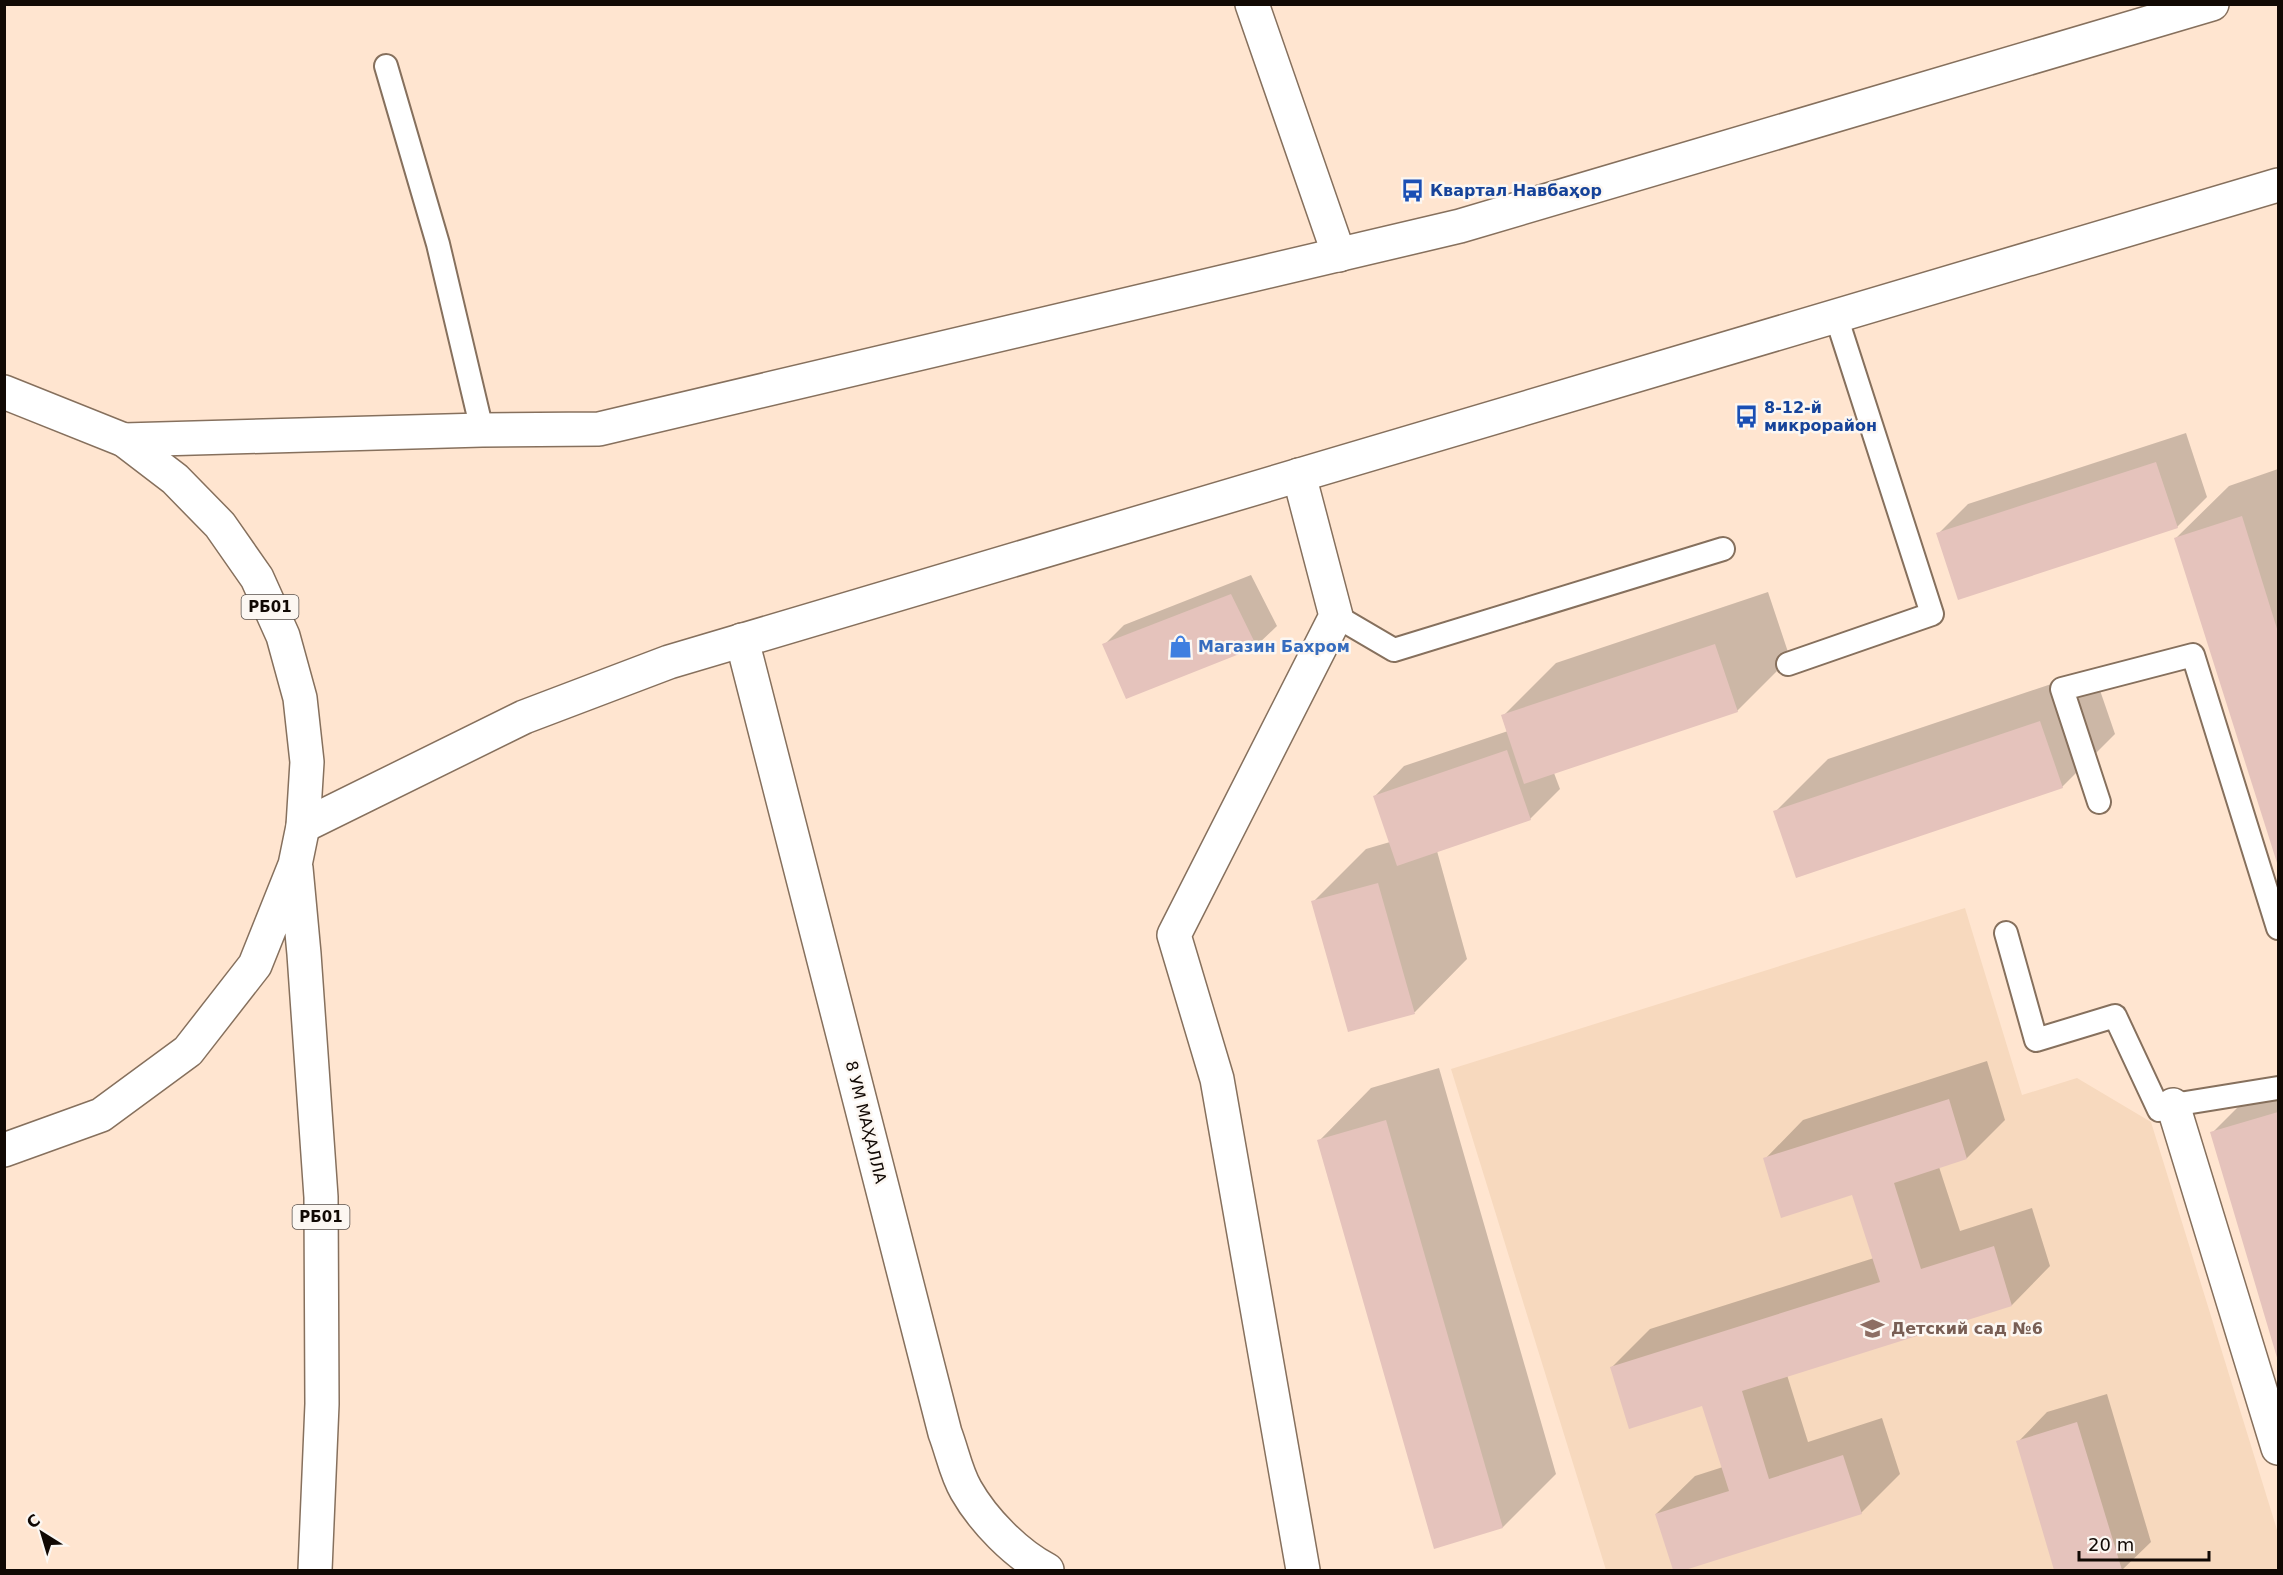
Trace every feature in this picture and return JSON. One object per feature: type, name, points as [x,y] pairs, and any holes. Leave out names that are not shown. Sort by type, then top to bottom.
[{"type":"main road","points":[[1252,4],[1339,255]]},
{"type":"main road","points":[[124,440],[599,429],[1460,226],[2212,4]]},
{"type":"main road","points":[[303,826],[524,717],[669,662],[2278,185]]},
{"type":"main road","name":"РБ01","points":[[4,1150],[101,1115],[188,1051],[255,965],[295,865],[303,826],[307,762],[300,698],[283,636],[256,578],[213,517],[175,478],[124,440],[7,390]]},
{"type":"main road","points":[[1299,475],[1336,616],[1174,935],[1217,1079],[1303,1570]]},
{"type":"main road","name":"8 УМ МАҲАЛЛА","points":[[742,640],[945,1433],[965,1489],[992,1526],[1035,1564],[1047,1570]]},
{"type":"main road","name":"РБ01","points":[[295,865],[304,954],[321,1197],[322,1404],[315,1570]]},
{"type":"main road","points":[[2173,1105],[2278,1448]]},
{"type":"lane","points":[[386,66],[438,244],[482,430]]},
{"type":"lane","points":[[1788,664],[1932,614],[1836,316]]},
{"type":"lane","points":[[1336,616],[1394,650],[1723,549]]},
{"type":"lane","points":[[2099,802],[2062,690],[2193,654],[2278,928]]},
{"type":"lane","points":[[2006,933],[2036,1040],[2115,1016],[2158,1110],[2173,1105],[2278,1088]]},
{"type":"shaded area","name":"Детский сад №6","points":[[1965,908],[2022,1095],[2077,1078],[2151,1122],[2278,1533],[2278,1570],[1606,1570],[1451,1069]]},
{"type":"building","points":[[2156,462],[2178,528],[1958,600],[1936,533]]},
{"type":"building","points":[[2242,516],[2278,632],[2278,866],[2174,538]]},
{"type":"building","name":"Магазин Бахром","points":[[1231,594],[1257,647],[1126,699],[1102,644]]},
{"type":"building","points":[[1715,644],[1738,712],[1524,784],[1501,715]]},
{"type":"building","points":[[2040,721],[2063,788],[1796,878],[1773,811]]},
{"type":"building","points":[[1507,750],[1531,820],[1397,866],[1373,796]]},
{"type":"building","points":[[1378,883],[1415,1014],[1348,1032],[1311,901]]},
{"type":"building","points":[[1949,1099],[1967,1159],[1894,1183],[1921,1269],[1994,1246],[2012,1306],[1742,1391],[1769,1479],[1843,1455],[1862,1514],[1685,1570],[1673,1570],[1655,1514],[1729,1491],[1702,1406],[1629,1429],[1610,1367],[1880,1282],[1852,1195],[1781,1218],[1763,1158]]},
{"type":"building","points":[[2278,1112],[2278,1361],[2210,1132]]},
{"type":"building","points":[[1386,1120],[1503,1528],[1434,1549],[1317,1140]]},
{"type":"building","points":[[2077,1422],[2122,1570],[2054,1570],[2016,1441]]},
{"type":"place","name":"Квартал Навбаҳор","points":[[1412,190]]},
{"type":"place","name":"8-12-й микрорайон","points":[[1746,416]]},
{"type":"place","name":"Магазин Бахром","points":[[1180,646]]},
{"type":"place","name":"Детский сад №6","points":[[1873,1328]]}]
